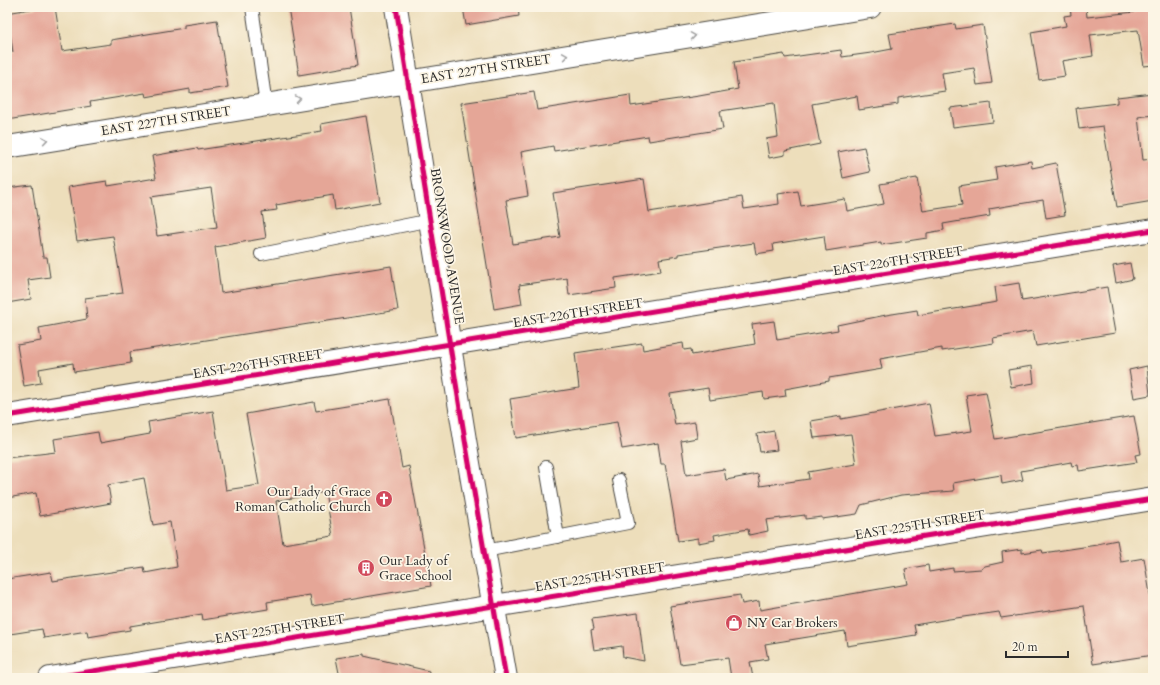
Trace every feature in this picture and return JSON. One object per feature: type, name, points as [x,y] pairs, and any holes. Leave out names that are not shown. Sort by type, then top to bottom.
[{"type":"street","name":"BRONXWOOD AVENUE","points":[[396,7],[506,678]]},
{"type":"street","name":"EAST 227TH STREET","points":[[7,147],[870,7]]},
{"type":"street","name":"EAST 226TH STREET","points":[[7,416],[1153,230]]},
{"type":"street","name":"EAST 225TH STREET","points":[[50,678],[1153,499]]},
{"type":"lane","points":[[252,7],[266,105]]},
{"type":"lane","points":[[261,254],[431,220]]},
{"type":"lane","points":[[546,467],[558,537]]},
{"type":"lane","points":[[485,551],[628,523],[619,480]]},
{"type":"building","points":[[35,7],[55,7],[62,51],[111,44],[111,40],[184,28],[184,25],[217,20],[228,87],[190,93],[190,89],[146,97],[145,93],[90,102],[91,106],[7,120],[7,52],[13,52],[7,13],[36,8]]},
{"type":"building","points":[[288,7],[349,7],[358,65],[299,75]]},
{"type":"building","points":[[463,7],[518,7],[519,16],[466,25]]},
{"type":"building","points":[[1070,7],[1086,7],[1087,17],[1135,12],[1135,7],[1153,7],[1153,65],[1144,66],[1138,30],[1090,35],[1093,56],[1062,61],[1065,76],[1039,80],[1031,32],[1066,26],[1064,16],[1071,15]]},
{"type":"building","points":[[955,24],[956,29],[983,25],[992,83],[977,85],[974,68],[942,73],[945,91],[898,98],[898,104],[859,110],[857,96],[812,104],[820,144],[785,151],[785,155],[769,158],[766,139],[778,137],[774,103],[720,111],[723,129],[649,141],[648,136],[554,151],[553,146],[521,152],[528,196],[506,200],[513,244],[560,237],[553,193],[644,179],[649,212],[742,197],[744,209],[779,204],[778,194],[798,191],[801,206],[845,199],[847,211],[884,204],[880,184],[917,178],[923,211],[962,205],[959,186],[997,180],[995,167],[1031,161],[1032,168],[1056,163],[1065,215],[1046,218],[1043,200],[989,209],[990,216],[943,224],[944,230],[927,233],[927,238],[881,245],[881,242],[826,251],[824,236],[773,244],[774,251],[756,254],[754,243],[678,254],[678,256],[659,259],[661,271],[615,278],[616,288],[569,295],[567,278],[519,285],[522,304],[494,309],[461,103],[534,92],[537,110],[630,95],[631,106],[699,96],[738,89],[734,62],[784,54],[785,58],[841,50],[842,57],[871,53],[892,49],[889,34]]},
{"type":"building","points":[[1153,93],[1153,115],[1138,117],[1143,160],[1153,159],[1153,201],[1117,207],[1103,126],[1079,129],[1076,108],[1117,103],[1117,97]]},
{"type":"building","points":[[991,103],[993,122],[953,127],[950,108]]},
{"type":"building","points":[[366,116],[380,202],[335,210],[333,195],[276,205],[277,210],[262,212],[266,238],[215,247],[221,293],[391,266],[398,310],[130,352],[131,363],[74,372],[73,363],[39,369],[41,383],[24,386],[17,345],[41,341],[39,328],[87,319],[85,298],[123,293],[113,236],[77,241],[68,187],[107,181],[108,186],[156,178],[152,156],[197,148],[198,150],[322,131],[321,124]],"holes":[[[211,188],[217,227],[157,236],[151,197]]]},
{"type":"building","points":[[864,147],[870,172],[843,178],[838,152]]},
{"type":"building","points":[[32,185],[43,257],[47,257],[50,277],[28,280],[31,299],[7,303],[7,188]]},
{"type":"building","points":[[1130,263],[1133,279],[1116,283],[1113,266]]},
{"type":"building","points":[[1019,283],[1022,301],[1107,287],[1115,333],[1036,346],[1033,331],[993,338],[994,343],[942,351],[942,348],[880,359],[882,369],[829,378],[829,381],[785,389],[786,396],[764,399],[763,392],[710,400],[708,388],[670,394],[675,425],[695,422],[697,438],[681,441],[686,475],[724,469],[726,480],[758,474],[760,486],[809,479],[808,472],[856,464],[851,434],[814,438],[811,421],[841,416],[841,419],[929,403],[935,436],[972,431],[966,395],[986,392],[995,439],[1134,416],[1141,454],[1135,455],[1137,462],[1079,471],[1078,465],[1072,466],[1071,462],[1021,471],[1023,480],[1002,484],[1001,475],[953,483],[954,491],[901,495],[861,505],[857,514],[822,519],[822,517],[805,519],[805,515],[766,520],[768,531],[749,535],[748,529],[714,535],[715,540],[698,543],[698,538],[678,541],[665,464],[661,464],[658,443],[622,449],[617,422],[516,438],[510,399],[579,388],[575,353],[642,343],[643,350],[683,343],[684,350],[691,349],[692,355],[755,344],[752,324],[774,321],[777,340],[838,330],[837,325],[886,315],[917,310],[918,315],[997,302],[995,287]]},
{"type":"building","points":[[1032,366],[1034,383],[1011,387],[1008,370]]},
{"type":"building","points":[[1147,366],[1150,395],[1134,398],[1129,370]]},
{"type":"building","points":[[390,399],[402,468],[409,466],[431,586],[312,606],[310,595],[267,602],[268,609],[203,620],[202,614],[130,626],[130,630],[88,637],[87,631],[44,638],[42,629],[10,634],[7,614],[7,579],[51,572],[53,581],[144,567],[145,573],[177,567],[170,522],[153,525],[144,478],[108,485],[111,503],[40,516],[36,493],[7,498],[7,458],[56,452],[54,439],[98,432],[100,443],[150,434],[148,422],[213,411],[226,490],[259,485],[246,414],[314,402],[316,411]],"holes":[[[325,492],[333,536],[283,544],[276,501]]]},
{"type":"building","points":[[774,431],[777,450],[760,452],[757,434]]},
{"type":"building","points":[[1117,540],[1121,562],[1144,558],[1153,612],[1153,655],[1093,664],[1084,606],[1001,618],[999,612],[949,619],[914,625],[916,635],[847,646],[845,631],[765,644],[768,659],[750,662],[753,678],[731,678],[728,658],[680,664],[670,606],[740,595],[742,604],[759,601],[760,610],[908,584],[905,569],[928,565],[929,572],[953,568],[953,571],[981,569],[985,566],[1003,562],[1002,552],[1022,549],[1022,553],[1042,550],[1043,553],[1097,545]]},
{"type":"building","points":[[638,613],[644,661],[623,657],[622,646],[594,650],[591,630],[594,629],[592,619]]},
{"type":"building","points":[[364,654],[364,656],[429,671],[428,678],[340,678],[336,658]]},
{"type":"cycle path","points":[[396,7],[465,440],[506,678]]},
{"type":"cycle path","points":[[7,416],[1153,230]]},
{"type":"cycle path","points":[[50,678],[1153,499]]},
{"type":"place","name":"Our Lady of Grace Roman Catholic Church","points":[[384,499]]},
{"type":"place","name":"Our Lady of Grace School","points":[[366,568]]},
{"type":"place","name":"NY Car Brokers","points":[[734,623]]}]
